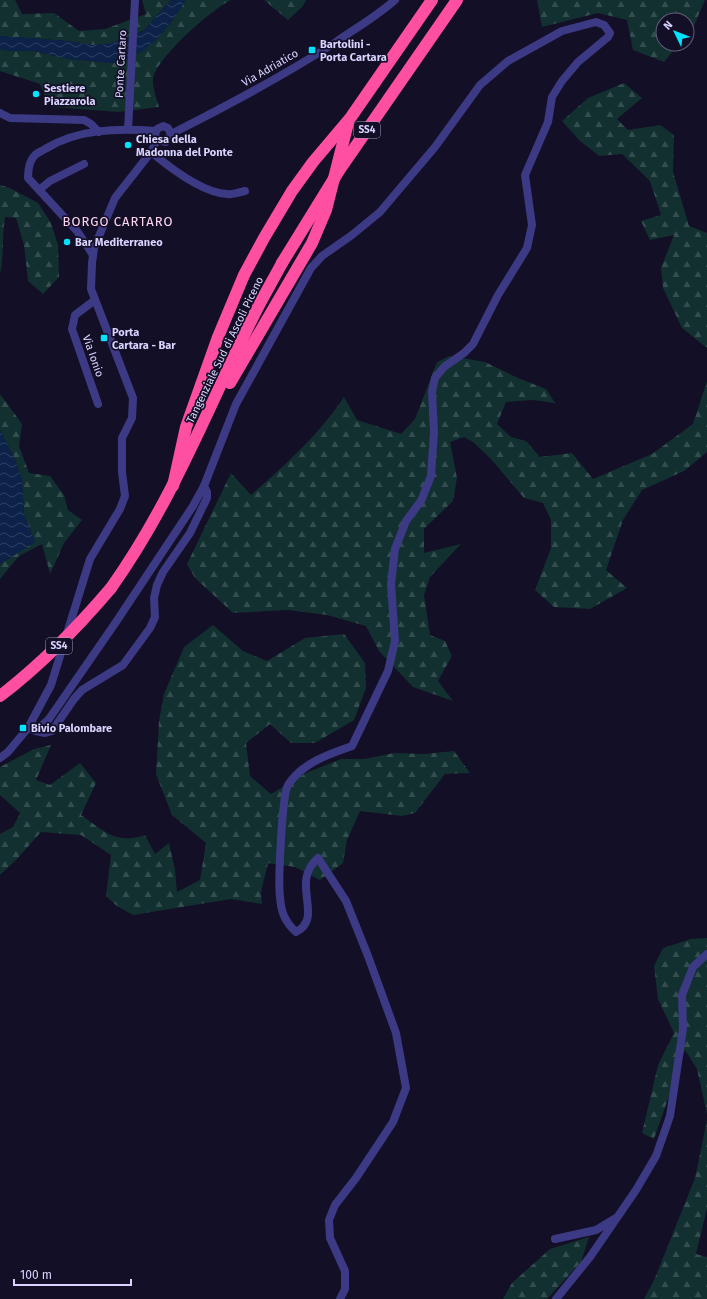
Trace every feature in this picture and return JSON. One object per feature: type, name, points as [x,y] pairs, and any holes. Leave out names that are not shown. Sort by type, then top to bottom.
[{"type":"highway","points":[[173,486],[186,427],[218,337],[244,275],[292,190],[351,117],[432,0]]},
{"type":"highway","name":"Tangenziale Sud di Ascoli Piceno","points":[[0,696],[51,654],[112,588],[150,530],[198,436],[252,319],[282,263],[340,169],[458,0]]},
{"type":"highway","points":[[198,436],[312,243],[326,210],[341,145],[351,117]]},
{"type":"street","name":"Ponte Cartaro","points":[[128,129],[135,0]]},
{"type":"street","name":"Via Adriatico","points":[[157,140],[166,142],[171,134],[267,83],[384,10],[395,0]]},
{"type":"street","points":[[36,731],[48,719],[112,628],[193,506],[204,486],[236,404],[311,268],[322,256],[352,235],[380,212],[435,147],[480,85],[508,61],[562,31],[596,22],[604,25],[610,33],[608,37],[578,62],[562,82],[552,98],[548,122],[525,174],[532,225],[527,248],[498,295],[473,344],[444,367],[435,378],[432,392],[434,432],[432,476],[421,502],[406,521],[395,549],[391,584],[395,641],[388,671],[352,746],[320,757],[304,768],[287,786],[282,826],[280,897],[286,923],[296,932],[303,928],[309,918],[304,886],[311,864],[318,858],[346,901],[368,956],[396,1033],[406,1088],[393,1122],[356,1178],[335,1205],[329,1220],[330,1238],[345,1271],[345,1289],[340,1299]]},
{"type":"street","points":[[0,113],[10,118],[84,120],[91,124],[99,132]]},
{"type":"street","points":[[93,255],[77,231],[28,178],[28,167],[34,155],[73,136],[99,132],[128,129],[155,131],[160,127],[165,126],[171,134]]},
{"type":"street","points":[[0,758],[8,752],[28,728],[51,685],[90,559],[120,509],[125,496],[122,472],[122,438],[132,418],[134,398],[91,289],[93,255],[94,248],[115,198],[151,152],[157,140],[155,131]]},
{"type":"street","points":[[151,152],[168,166],[210,190],[228,195],[246,191]]},
{"type":"street","points":[[39,190],[50,181],[84,164]]},
{"type":"street","name":"Via Ionio","points":[[95,300],[75,315],[72,329],[98,404]]},
{"type":"street","points":[[28,728],[45,733],[52,731],[82,690],[123,665],[150,628],[155,617],[154,598],[157,585],[163,572],[190,533],[204,505],[207,498],[207,492],[204,486]]},
{"type":"street","points":[[556,1299],[590,1257],[618,1217],[656,1156],[670,1116],[683,1029],[682,995],[693,968],[707,954]]},
{"type":"street","points":[[555,1240],[596,1230],[618,1217]]},
{"type":"green space","points":[[0,0],[15,0],[22,14],[54,13],[79,31],[105,29],[146,14],[142,0],[171,0],[143,31],[109,44],[92,45],[68,41],[0,36]]},
{"type":"green space","points":[[186,0],[231,0],[211,13],[186,35],[174,47],[156,70],[153,82],[159,107],[118,112],[53,107],[46,100],[40,84],[0,71],[0,49],[10,51],[34,51],[69,59],[113,63],[121,62],[156,40],[172,21]]},
{"type":"green space","points":[[264,0],[306,0],[303,6],[288,20]]},
{"type":"green space","points":[[537,0],[705,0],[695,23],[695,12],[655,12],[655,52],[672,52],[664,62],[633,50],[627,20],[598,13],[542,27]]},
{"type":"green space","points":[[624,83],[642,98],[617,119],[628,130],[660,125],[674,135],[673,172],[689,226],[707,233],[707,348],[682,328],[663,288],[661,268],[674,235],[650,240],[641,221],[661,215],[650,181],[622,154],[599,156],[579,140],[562,121],[588,98]]},
{"type":"green space","points":[[0,185],[10,188],[38,203],[51,223],[58,245],[59,277],[43,294],[28,281],[24,245],[16,218],[5,217],[0,274]]},
{"type":"green space","points":[[450,356],[485,362],[518,378],[546,389],[555,403],[533,400],[506,402],[497,424],[511,437],[526,441],[540,457],[572,453],[593,479],[652,454],[693,424],[707,381],[707,452],[684,471],[642,490],[623,520],[606,570],[627,588],[590,609],[554,607],[535,590],[551,548],[551,520],[543,503],[524,498],[491,459],[473,442],[464,437],[450,442],[457,478],[453,501],[424,529],[424,553],[461,544],[430,577],[424,595],[430,635],[445,641],[452,656],[438,681],[453,701],[413,687],[379,651],[366,626],[327,615],[288,610],[233,613],[195,578],[187,564],[231,473],[251,495],[313,437],[344,397],[357,420],[401,434],[415,419],[437,362]]},
{"type":"green space","points":[[0,394],[22,424],[19,446],[29,473],[50,476],[64,495],[68,510],[82,520],[64,543],[50,574],[42,544],[19,556],[0,579],[0,564],[35,542],[24,514],[22,480],[14,457],[0,430]]},
{"type":"green space","points":[[213,625],[243,651],[267,661],[305,638],[344,634],[365,663],[366,688],[354,720],[315,743],[291,743],[270,724],[246,743],[250,776],[271,794],[306,773],[341,759],[364,759],[394,753],[424,754],[454,751],[470,773],[445,774],[415,813],[402,816],[360,811],[347,840],[343,863],[320,880],[295,867],[268,863],[261,892],[262,904],[231,899],[133,915],[117,906],[106,896],[111,855],[81,835],[41,832],[17,859],[0,875],[0,834],[13,827],[20,813],[0,795],[0,767],[34,749],[51,745],[36,780],[50,785],[80,763],[96,783],[81,815],[111,835],[135,838],[145,835],[155,854],[169,843],[175,870],[177,892],[200,880],[206,843],[172,815],[156,774],[159,721],[164,694],[184,647]]},
{"type":"green space","points":[[707,938],[707,1114],[697,1069],[685,1050],[654,1139],[642,1133],[658,1065],[674,1033],[658,999],[654,966],[663,948],[691,939]]},
{"type":"green space","points":[[707,1120],[707,1208],[696,1254],[707,1257],[707,1299],[644,1299],[655,1278],[695,1178]]},
{"type":"green space","points":[[589,1237],[581,1262],[547,1299],[503,1299],[512,1283],[550,1249]]},
{"type":"water","points":[[171,0],[186,0],[172,21],[156,40],[143,51],[121,62],[113,63],[69,59],[34,51],[10,51],[0,49],[0,36],[68,41],[92,45],[109,44],[143,31]]},
{"type":"water","points":[[0,430],[14,457],[22,480],[24,514],[35,542],[0,564]]},
{"type":"place","name":"Bartolini - Porta Cartara","points":[[312,50]]},
{"type":"place","name":"Sestiere Piazzarola","points":[[36,94]]},
{"type":"place","name":"Chiesa della Madonna del Ponte","points":[[128,145]]},
{"type":"place","name":"Bar Mediterraneo","points":[[67,242]]},
{"type":"place","name":"Porta Cartara - Bar","points":[[104,338]]},
{"type":"place","name":"Bivio Palombare","points":[[23,728]]},
{"type":"district","name":"BORGO CARTARO","points":[[118,221]]}]
